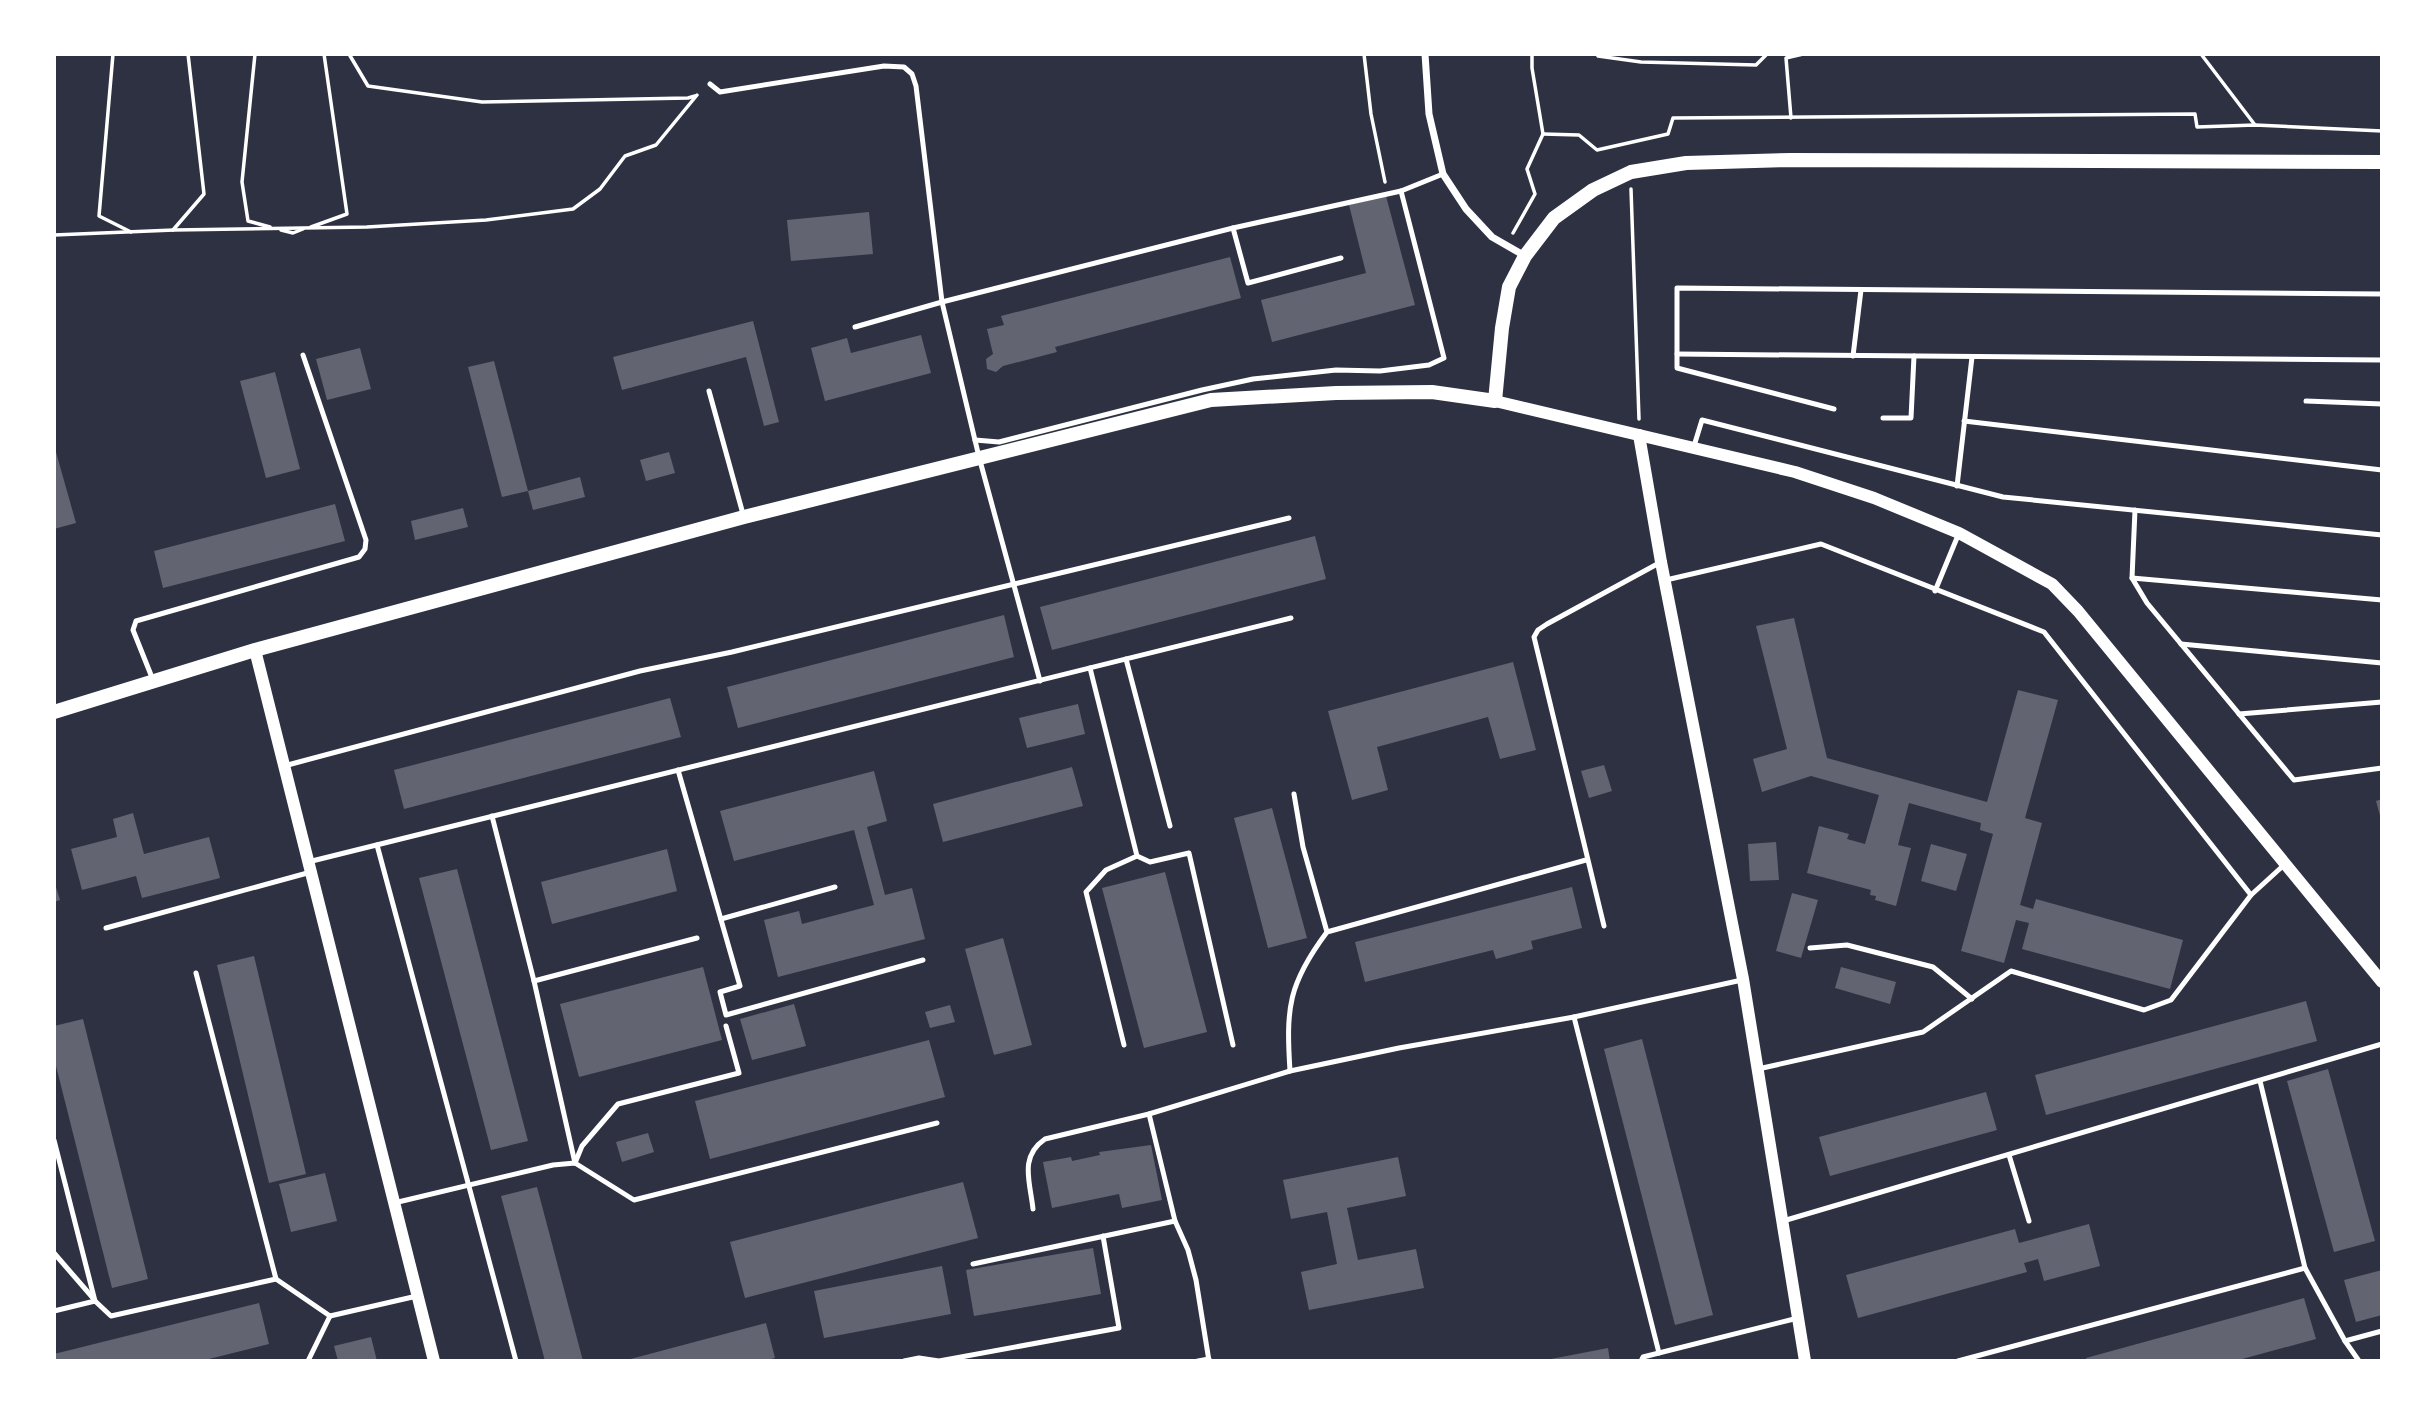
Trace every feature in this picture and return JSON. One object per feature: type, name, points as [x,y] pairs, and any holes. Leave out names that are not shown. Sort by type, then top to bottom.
[{"type":"main road","points":[[54,712],[254,650],[744,517],[1211,400],[1336,393],[1432,392],[1495,401],[1509,287],[1525,256],[1554,218],[1593,190],[1631,172],[1686,163],[1791,160],[2382,162]]},
{"type":"street","points":[[1425,54],[1429,114],[1443,174],[1466,209],[1492,237],[1525,256]]},
{"type":"street","points":[[1495,401],[1795,472],[1874,498],[1959,533],[2052,584],[2078,611],[2382,982]]},
{"type":"street","points":[[1639,435],[1661,562],[1743,979],[1805,1361]]},
{"type":"street","points":[[254,650],[434,1361]]},
{"type":"lane","points":[[712,86],[720,92],[884,66],[904,67],[912,74],[916,86],[942,302],[979,457],[1040,681]]},
{"type":"lane","points":[[855,327],[942,302],[1233,228],[1387,195],[1443,174]]},
{"type":"lane","points":[[975,440],[999,442],[1253,379],[1336,370],[1380,371],[1429,365],[1444,358],[1401,191]]},
{"type":"lane","points":[[1233,228],[1248,283],[1342,258]]},
{"type":"lane","points":[[1834,409],[1677,368],[1677,288],[2382,294]]},
{"type":"lane","points":[[1853,356],[1861,289]]},
{"type":"lane","points":[[1677,354],[2382,360]]},
{"type":"lane","points":[[154,683],[133,630],[136,621],[359,556],[365,549],[366,541],[303,355]]},
{"type":"lane","points":[[1883,418],[1911,418],[1914,356]]},
{"type":"lane","points":[[1957,485],[1972,356]]},
{"type":"lane","points":[[709,391],[744,517]]},
{"type":"lane","points":[[2306,401],[2382,404]]},
{"type":"lane","points":[[1693,449],[1702,420],[2003,498],[2382,535]]},
{"type":"lane","points":[[1964,421],[2382,470]]},
{"type":"lane","points":[[2135,510],[2132,578],[2147,603],[2294,780],[2382,768]]},
{"type":"lane","points":[[284,766],[640,671],[732,652],[1289,518]]},
{"type":"lane","points":[[1935,591],[1959,533]]},
{"type":"lane","points":[[1666,580],[1821,544],[2044,632],[2251,895]]},
{"type":"lane","points":[[1604,926],[1534,637],[1547,624],[1661,562]]},
{"type":"lane","points":[[2132,578],[2382,600]]},
{"type":"lane","points":[[106,928],[377,845],[1292,618]]},
{"type":"lane","points":[[2181,644],[2382,663]]},
{"type":"lane","points":[[1126,660],[1170,826]]},
{"type":"lane","points":[[1090,668],[1137,856]]},
{"type":"lane","points":[[2239,713],[2382,702]]},
{"type":"lane","points":[[678,770],[740,986],[720,992],[726,1015],[923,960]]},
{"type":"lane","points":[[1294,794],[1303,847],[1326,932]]},
{"type":"lane","points":[[492,816],[534,981],[575,1163]]},
{"type":"lane","points":[[377,845],[516,1361]]},
{"type":"lane","points":[[1124,1045],[1086,892],[1106,870],[1137,856],[1150,862],[1189,853],[1233,1045]]},
{"type":"lane","points":[[1290,1072],[1287,1028],[1294,986],[1326,932],[1586,860]]},
{"type":"lane","points":[[1758,1069],[1923,1032],[2011,971],[2144,1010],[2171,1000],[2251,895],[2285,863]]},
{"type":"lane","points":[[720,919],[835,887]]},
{"type":"lane","points":[[534,981],[697,938]]},
{"type":"lane","points":[[1810,948],[1847,945],[1933,967],[1972,999]]},
{"type":"lane","points":[[196,973],[276,1279],[331,1316],[417,1296]]},
{"type":"lane","points":[[1033,1209],[1027,1160],[1033,1147],[1045,1139],[1149,1114],[1290,1072],[1399,1048],[1574,1017],[1743,979]]},
{"type":"lane","points":[[1574,1017],[1659,1353]]},
{"type":"lane","points":[[575,1163],[582,1146],[618,1104],[739,1073],[726,1026]]},
{"type":"lane","points":[[1783,1221],[2382,1044]]},
{"type":"lane","points":[[2260,1081],[2305,1268],[2359,1361]]},
{"type":"lane","points":[[1149,1114],[1175,1221],[1188,1250],[1196,1280],[1209,1360],[1198,1361]]},
{"type":"lane","points":[[394,1203],[553,1165],[575,1163],[634,1200],[937,1123]]},
{"type":"lane","points":[[54,1140],[95,1301]]},
{"type":"lane","points":[[2009,1155],[2029,1221]]},
{"type":"lane","points":[[973,1264],[1175,1221]]},
{"type":"lane","points":[[904,1361],[939,1361],[1119,1328],[1103,1236]]},
{"type":"lane","points":[[54,1253],[111,1316],[276,1279]]},
{"type":"lane","points":[[1958,1361],[2305,1268]]},
{"type":"lane","points":[[54,1311],[95,1301]]},
{"type":"lane","points":[[308,1361],[331,1316]]},
{"type":"lane","points":[[1641,1361],[1643,1357],[1798,1318]]},
{"type":"lane","points":[[2345,1341],[2382,1331]]},
{"type":"path","points":[[113,54],[99,216],[131,232]]},
{"type":"path","points":[[174,230],[204,194],[188,54]]},
{"type":"path","points":[[255,54],[242,182],[248,221],[293,233],[346,214],[324,54]]},
{"type":"path","points":[[349,54],[368,86],[482,102],[688,99],[712,86]]},
{"type":"path","points":[[1364,54],[1371,114],[1387,195]]},
{"type":"path","points":[[1506,245],[1535,194],[1527,169],[1544,134],[1532,54]]},
{"type":"path","points":[[1597,54],[1640,62],[1756,65],[1767,54]]},
{"type":"path","points":[[1791,118],[1786,58],[1803,54]]},
{"type":"path","points":[[2201,54],[2255,125]]},
{"type":"path","points":[[306,228],[486,220],[573,209],[600,189],[625,156],[656,145],[697,94]]},
{"type":"path","points":[[1544,134],[1578,135],[1597,150],[1668,134],[1673,118],[2195,114],[2197,127],[2255,125],[2382,131]]},
{"type":"path","points":[[1631,172],[1639,435]]},
{"type":"path","points":[[54,235],[277,229]]},
{"type":"building","points":[[1386,196],[1415,305],[1272,342],[1261,300],[1366,273],[1349,205]]},
{"type":"building","points":[[869,212],[873,254],[791,261],[787,220]]},
{"type":"building","points":[[1230,257],[1241,298],[1055,347],[1057,352],[1003,366],[996,372],[987,369],[986,359],[993,354],[987,329],[1004,325],[1001,316]]},
{"type":"building","points":[[753,321],[779,422],[764,426],[746,357],[622,390],[613,357]]},
{"type":"building","points":[[921,335],[931,373],[825,401],[811,348],[847,338],[851,353]]},
{"type":"building","points":[[360,348],[371,389],[327,400],[316,359]]},
{"type":"building","points":[[494,361],[528,491],[502,497],[468,367]]},
{"type":"building","points":[[275,372],[300,469],[266,478],[240,381]]},
{"type":"building","points":[[54,445],[76,523],[54,529]]},
{"type":"building","points":[[669,452],[675,473],[646,481],[640,460]]},
{"type":"building","points":[[580,477],[585,497],[533,510],[528,491]]},
{"type":"building","points":[[335,504],[345,541],[163,588],[154,551]]},
{"type":"building","points":[[463,508],[468,527],[415,540],[411,521]]},
{"type":"building","points":[[1315,536],[1326,579],[1052,650],[1040,607]]},
{"type":"building","points":[[1004,615],[1014,657],[738,728],[727,687]]},
{"type":"building","points":[[1794,618],[1827,758],[1987,802],[2018,690],[2058,700],[2025,818],[2042,823],[2020,905],[2033,909],[2036,899],[2183,940],[2170,989],[2022,949],[2029,923],[2016,920],[2004,963],[1961,951],[1993,834],[1980,830],[1981,823],[1909,803],[1898,845],[1911,848],[1896,906],[1875,900],[1876,896],[1870,895],[1871,890],[1807,873],[1819,826],[1849,834],[1847,839],[1865,844],[1879,795],[1811,776],[1762,792],[1753,759],[1787,749],[1756,626]]},
{"type":"building","points":[[1513,662],[1536,750],[1500,759],[1488,717],[1377,747],[1388,790],[1352,800],[1328,711]]},
{"type":"building","points":[[670,698],[681,737],[404,809],[394,770]]},
{"type":"building","points":[[1078,704],[1085,734],[1027,748],[1019,718]]},
{"type":"building","points":[[1604,765],[1612,791],[1589,798],[1581,771]]},
{"type":"building","points":[[1072,767],[1083,806],[943,842],[933,804]]},
{"type":"building","points":[[874,771],[887,821],[867,827],[885,895],[912,888],[925,939],[778,977],[764,920],[799,911],[802,924],[874,905],[854,830],[734,861],[720,811]]},
{"type":"building","points":[[2382,799],[2382,819],[2381,819],[2376,801]]},
{"type":"building","points":[[1272,808],[1307,938],[1268,948],[1234,818]]},
{"type":"building","points":[[133,813],[144,854],[209,837],[220,878],[142,898],[136,876],[82,890],[71,849],[117,837],[113,819]]},
{"type":"building","points":[[1776,842],[1779,880],[1750,881],[1748,844]]},
{"type":"building","points":[[1931,844],[1967,854],[1956,891],[1921,881]]},
{"type":"building","points":[[667,849],[677,891],[552,924],[541,882]]},
{"type":"building","points":[[457,869],[528,1141],[491,1150],[419,878]]},
{"type":"building","points":[[1165,872],[1207,1032],[1144,1048],[1102,888]]},
{"type":"building","points":[[54,881],[60,900],[54,902]]},
{"type":"building","points":[[1572,887],[1582,928],[1531,941],[1533,949],[1496,959],[1493,950],[1365,982],[1355,942]]},
{"type":"building","points":[[1792,893],[1818,900],[1801,958],[1776,951]]},
{"type":"building","points":[[1003,938],[1032,1045],[994,1055],[965,949]]},
{"type":"building","points":[[254,956],[306,1174],[269,1183],[217,965]]},
{"type":"building","points":[[703,967],[722,1040],[579,1077],[560,1004]]},
{"type":"building","points":[[1841,967],[1896,982],[1890,1004],[1835,988]]},
{"type":"building","points":[[2306,1001],[2317,1041],[2046,1115],[2035,1075]]},
{"type":"building","points":[[794,1004],[806,1046],[752,1060],[740,1019]]},
{"type":"building","points":[[950,1005],[955,1022],[930,1028],[925,1012]]},
{"type":"building","points":[[83,1019],[148,1279],[112,1288],[54,1058],[54,1026]]},
{"type":"building","points":[[1642,1039],[1713,1315],[1675,1325],[1604,1049]]},
{"type":"building","points":[[929,1040],[945,1097],[710,1159],[695,1101]]},
{"type":"building","points":[[2328,1069],[2375,1241],[2334,1252],[2287,1081]]},
{"type":"building","points":[[1986,1092],[1997,1130],[1830,1176],[1819,1137]]},
{"type":"building","points":[[648,1133],[654,1152],[622,1162],[616,1142]]},
{"type":"building","points":[[1151,1145],[1162,1200],[1122,1208],[1119,1194],[1052,1208],[1043,1162],[1071,1157],[1072,1161],[1100,1155],[1099,1152]]},
{"type":"building","points":[[1398,1157],[1406,1196],[1347,1208],[1358,1260],[1416,1249],[1424,1288],[1309,1310],[1301,1272],[1337,1264],[1327,1212],[1291,1219],[1283,1180]]},
{"type":"building","points":[[325,1173],[337,1221],[291,1232],[279,1184]]},
{"type":"building","points":[[963,1182],[978,1238],[745,1298],[730,1242]]},
{"type":"building","points":[[537,1187],[583,1361],[545,1361],[501,1196]]},
{"type":"building","points":[[2089,1224],[2100,1266],[2044,1281],[2038,1259],[2024,1263],[2027,1272],[1858,1318],[1846,1275],[2015,1229],[2019,1243]]},
{"type":"building","points":[[1093,1248],[1101,1294],[974,1316],[966,1270]]},
{"type":"building","points":[[942,1266],[951,1314],[824,1338],[814,1291]]},
{"type":"building","points":[[2382,1270],[2382,1315],[2356,1322],[2344,1280]]},
{"type":"building","points":[[2304,1298],[2316,1339],[2235,1361],[2087,1361],[2086,1358]]},
{"type":"building","points":[[259,1303],[269,1344],[201,1361],[54,1361],[54,1354]]},
{"type":"building","points":[[766,1323],[775,1358],[763,1361],[623,1361]]},
{"type":"building","points":[[371,1337],[377,1361],[338,1361],[334,1346]]},
{"type":"building","points":[[1608,1348],[1610,1361],[1551,1359]]}]
